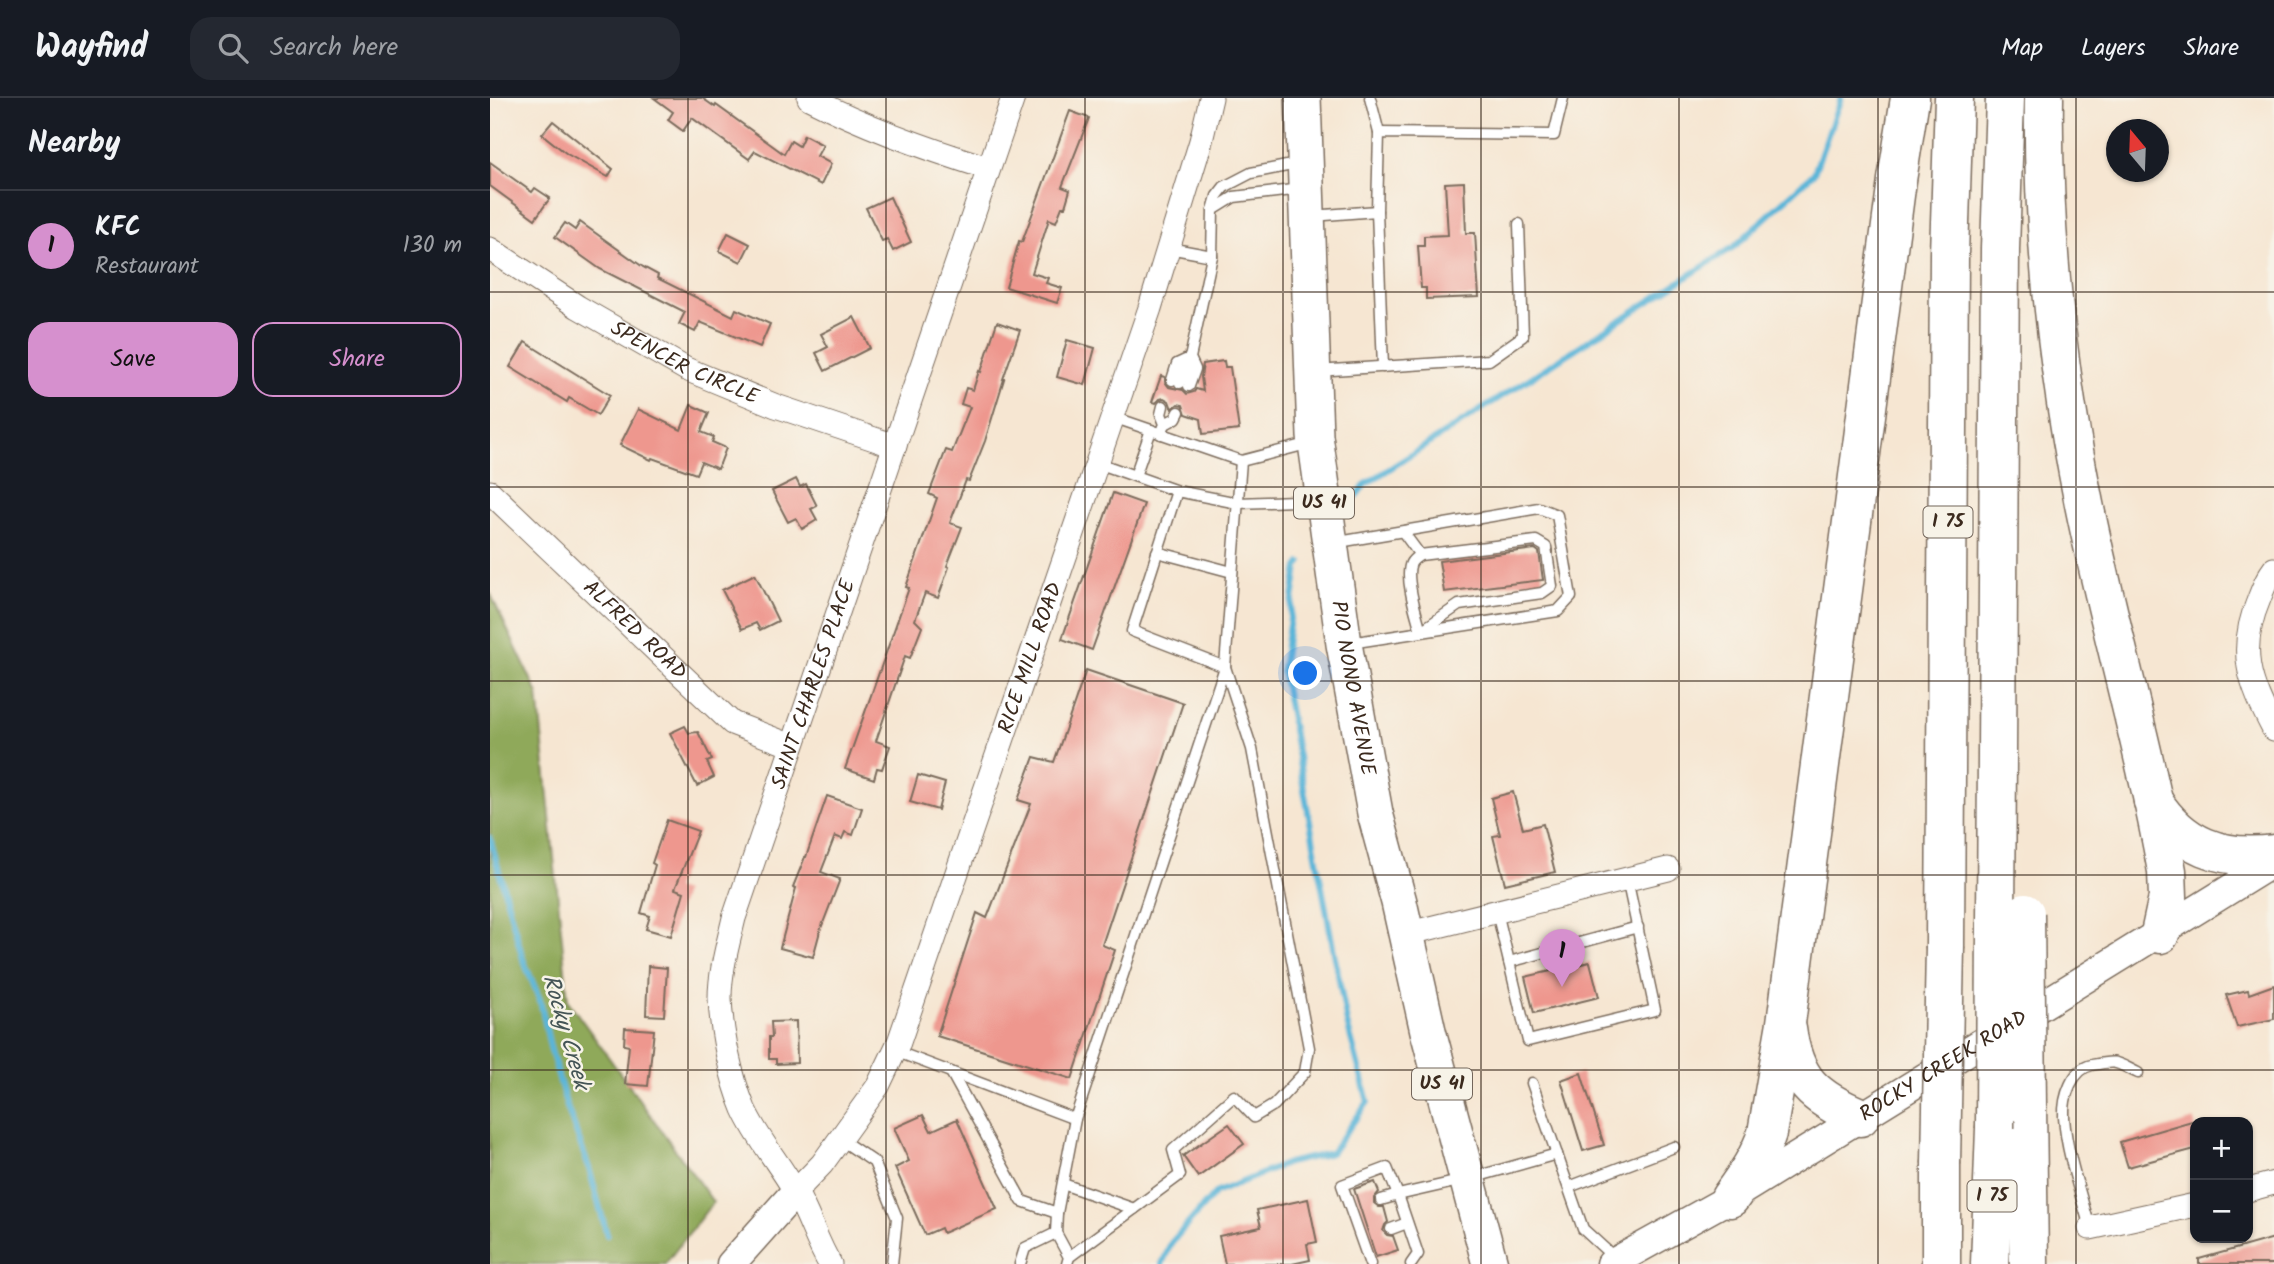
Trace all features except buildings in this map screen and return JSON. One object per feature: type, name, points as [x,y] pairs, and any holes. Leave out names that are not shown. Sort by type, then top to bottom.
[{"type":"highway","points":[[1730,1198],[1756,1161],[1767,1133],[1786,1023],[1910,98]]},
{"type":"highway","name":"I 75","points":[[1941,1264],[1949,254],[1954,98]]},
{"type":"highway","name":"I 75","points":[[1990,1264],[1995,1128],[2010,918],[1997,728],[2000,249],[2005,98]]},
{"type":"highway","points":[[2044,98],[2045,219],[2050,291],[2084,504],[2167,871],[2168,897],[2160,934]]},
{"type":"highway","points":[[2152,799],[2165,819],[2178,832],[2215,852],[2237,856],[2274,854]]},
{"type":"highway","points":[[2010,918],[2027,1106],[2029,1264]]},
{"type":"highway","points":[[1786,1023],[1790,1052],[1799,1071],[1813,1090],[1832,1106],[1860,1117]]},
{"type":"main road","name":"PIO NONO AVENUE","points":[[1303,98],[1316,442],[1344,644],[1375,813],[1428,1031],[1490,1264]]},
{"type":"street","points":[[809,98],[850,117],[988,168]]},
{"type":"street","name":"SAINT CHARLES PLACE","points":[[830,1264],[796,1191],[744,1108],[727,1049],[720,997],[723,964],[734,918],[1013,98]]},
{"type":"street","name":"RICE MILL ROAD","points":[[796,1191],[822,1164],[878,1086],[895,1051],[1098,463],[1169,248],[1212,98]]},
{"type":"street","name":"SPENCER CIRCLE","points":[[490,249],[578,307],[686,369],[776,407],[895,446]]},
{"type":"street","name":"ALFRED ROAD","points":[[490,492],[732,723],[792,746]]},
{"type":"street","points":[[2274,569],[2253,611],[2246,643],[2251,677],[2260,704],[2274,730]]},
{"type":"street","name":"ROCKY CREEK ROAD","points":[[1614,1262],[1730,1198],[2274,862]]},
{"type":"street","points":[[1406,934],[1668,869]]},
{"type":"street","points":[[2253,1189],[2274,1183]]},
{"type":"street","points":[[731,1264],[796,1191]]},
{"type":"street","points":[[2090,1228],[2190,1206]]},
{"type":"lane","points":[[1370,98],[1380,134],[1377,211],[1382,367]]},
{"type":"lane","points":[[1380,134],[1554,135],[1563,98]]},
{"type":"lane","points":[[1190,358],[1177,364],[1180,383],[1195,369],[1190,358],[1212,256],[1213,210],[1217,196],[1224,187],[1251,173],[1377,211]]},
{"type":"lane","points":[[1213,210],[1234,197],[1305,189]]},
{"type":"lane","points":[[1314,371],[1489,360],[1523,336],[1519,224]]},
{"type":"lane","points":[[1169,248],[1212,256]]},
{"type":"lane","points":[[1136,476],[1171,409]]},
{"type":"lane","points":[[1113,417],[1159,429],[1241,461],[1316,442]]},
{"type":"lane","points":[[1225,667],[1252,749],[1309,1048],[1305,1072],[1274,1105],[1254,1117],[1234,1096],[1173,1150],[1180,1175],[1068,1260],[1056,1233],[1057,1213],[1075,1119],[1225,667],[1241,461]]},
{"type":"lane","points":[[1098,463],[1177,491],[1238,503],[1324,500]]},
{"type":"lane","points":[[1177,491],[1132,631],[1225,667]]},
{"type":"lane","points":[[1329,543],[1539,508],[1557,514],[1571,597],[1558,611],[1344,644]]},
{"type":"lane","points":[[1403,532],[1420,555]]},
{"type":"lane","points":[[1536,541],[1546,547],[1552,586],[1542,593],[1460,606],[1421,631],[1410,585],[1411,563],[1420,555],[1536,541]]},
{"type":"lane","points":[[1157,552],[1232,572]]},
{"type":"lane","points":[[1497,912],[1528,1041],[1655,1010],[1627,879]]},
{"type":"lane","points":[[1509,962],[1637,927]]},
{"type":"lane","points":[[895,1051],[1075,1119]]},
{"type":"lane","points":[[2090,1228],[2074,1169],[2064,1116],[2069,1084],[2083,1067],[2113,1061],[2138,1073]]},
{"type":"lane","points":[[951,1072],[1021,1200],[1057,1213]]},
{"type":"lane","points":[[1532,1083],[1583,1229],[1614,1262]]},
{"type":"lane","points":[[840,1139],[874,1162],[879,1173],[897,1218],[892,1264]]},
{"type":"lane","points":[[1569,1187],[1674,1147]]},
{"type":"lane","points":[[1381,1200],[1557,1154]]},
{"type":"lane","points":[[1370,1264],[1356,1210],[1342,1185],[1387,1168],[1418,1254],[1411,1264]]},
{"type":"lane","points":[[1063,1184],[1134,1209]]},
{"type":"lane","points":[[1391,1229],[1408,1223]]},
{"type":"lane","points":[[1020,1264],[1025,1248],[1056,1233]]},
{"type":"green space","points":[[490,593],[538,694],[568,1001],[713,1202],[665,1264],[490,1264]]},
{"type":"waterway","points":[[1354,499],[1366,484],[1735,246],[1814,173],[1841,98]]},
{"type":"waterway","points":[[1162,1264],[1171,1243],[1215,1193],[1288,1163],[1331,1153],[1368,1102],[1347,1023],[1282,670],[1298,567],[1301,563]]},
{"type":"waterway","name":"Rocky Creek","points":[[490,838],[523,959],[540,1000],[566,1104],[589,1168],[607,1235]]},
{"type":"place","name":"KFC","points":[[1562,987]]}]
